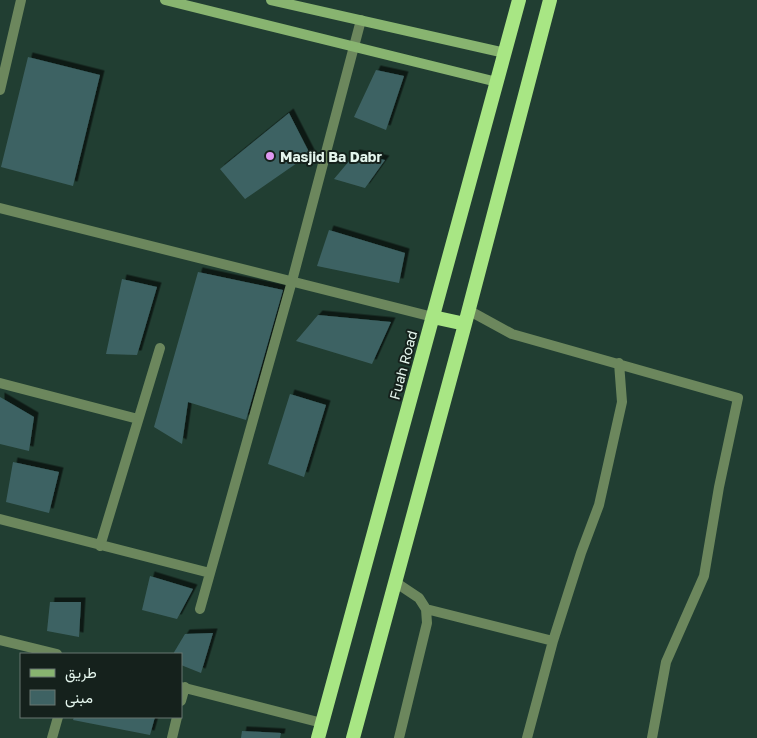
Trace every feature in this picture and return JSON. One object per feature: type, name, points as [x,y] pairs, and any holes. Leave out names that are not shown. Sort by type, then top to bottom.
[{"type":"highway","name":"Fuah Road","points":[[318,738],[498,82],[518,0]]},
{"type":"highway","points":[[353,738],[550,0]]},
{"type":"highway","points":[[433,317],[465,324]]},
{"type":"main road","points":[[165,0],[498,82]]},
{"type":"main road","points":[[271,0],[302,4],[361,20],[505,52]]},
{"type":"street","points":[[0,90],[21,0]]},
{"type":"street","points":[[200,609],[292,281],[361,20]]},
{"type":"street","points":[[0,208],[433,317]]},
{"type":"street","points":[[468,310],[512,334],[620,363],[738,398],[719,487],[704,576],[666,662],[652,738]]},
{"type":"street","points":[[100,546],[160,348]]},
{"type":"street","points":[[527,738],[553,641],[603,488],[622,402],[620,363]]},
{"type":"street","points":[[0,383],[138,419]]},
{"type":"street","points":[[0,519],[210,573]]},
{"type":"street","points":[[395,582],[419,598],[426,609],[427,623],[399,738]]},
{"type":"street","points":[[426,609],[553,641]]},
{"type":"street","points":[[0,640],[53,653]]},
{"type":"street","points":[[183,687],[322,723]]},
{"type":"street","points":[[52,738],[58,718]]},
{"type":"street","points":[[172,738],[177,718]]},
{"type":"building","points":[[28,57],[100,75],[73,186],[1,167]]},
{"type":"building","points":[[376,70],[404,76],[386,130],[354,117]]},
{"type":"building","points":[[289,113],[310,154],[245,199],[220,169]]},
{"type":"building","points":[[355,154],[385,160],[365,188],[334,179]]},
{"type":"building","points":[[329,230],[405,253],[399,283],[317,266]]},
{"type":"building","points":[[198,272],[283,290],[246,420],[188,402],[182,444],[154,427]]},
{"type":"building","points":[[122,279],[157,287],[137,355],[106,354]]},
{"type":"building","points":[[318,315],[391,322],[372,364],[296,341]]},
{"type":"building","points":[[290,394],[326,405],[304,477],[268,464]]},
{"type":"building","points":[[0,397],[34,417],[29,451],[0,444]]},
{"type":"building","points":[[13,462],[59,472],[49,513],[6,502]]},
{"type":"building","points":[[150,576],[193,589],[177,619],[142,610]]},
{"type":"building","points":[[50,602],[81,602],[79,637],[47,631]]},
{"type":"building","points":[[213,633],[201,673],[182,665],[182,653],[174,653],[185,634]]},
{"type":"building","points":[[74,718],[155,718],[150,735],[73,720]]},
{"type":"building","points":[[242,731],[281,733],[280,738],[241,738]]},
{"type":"place","name":"Masjid Ba Dabr","points":[[270,156]]}]
